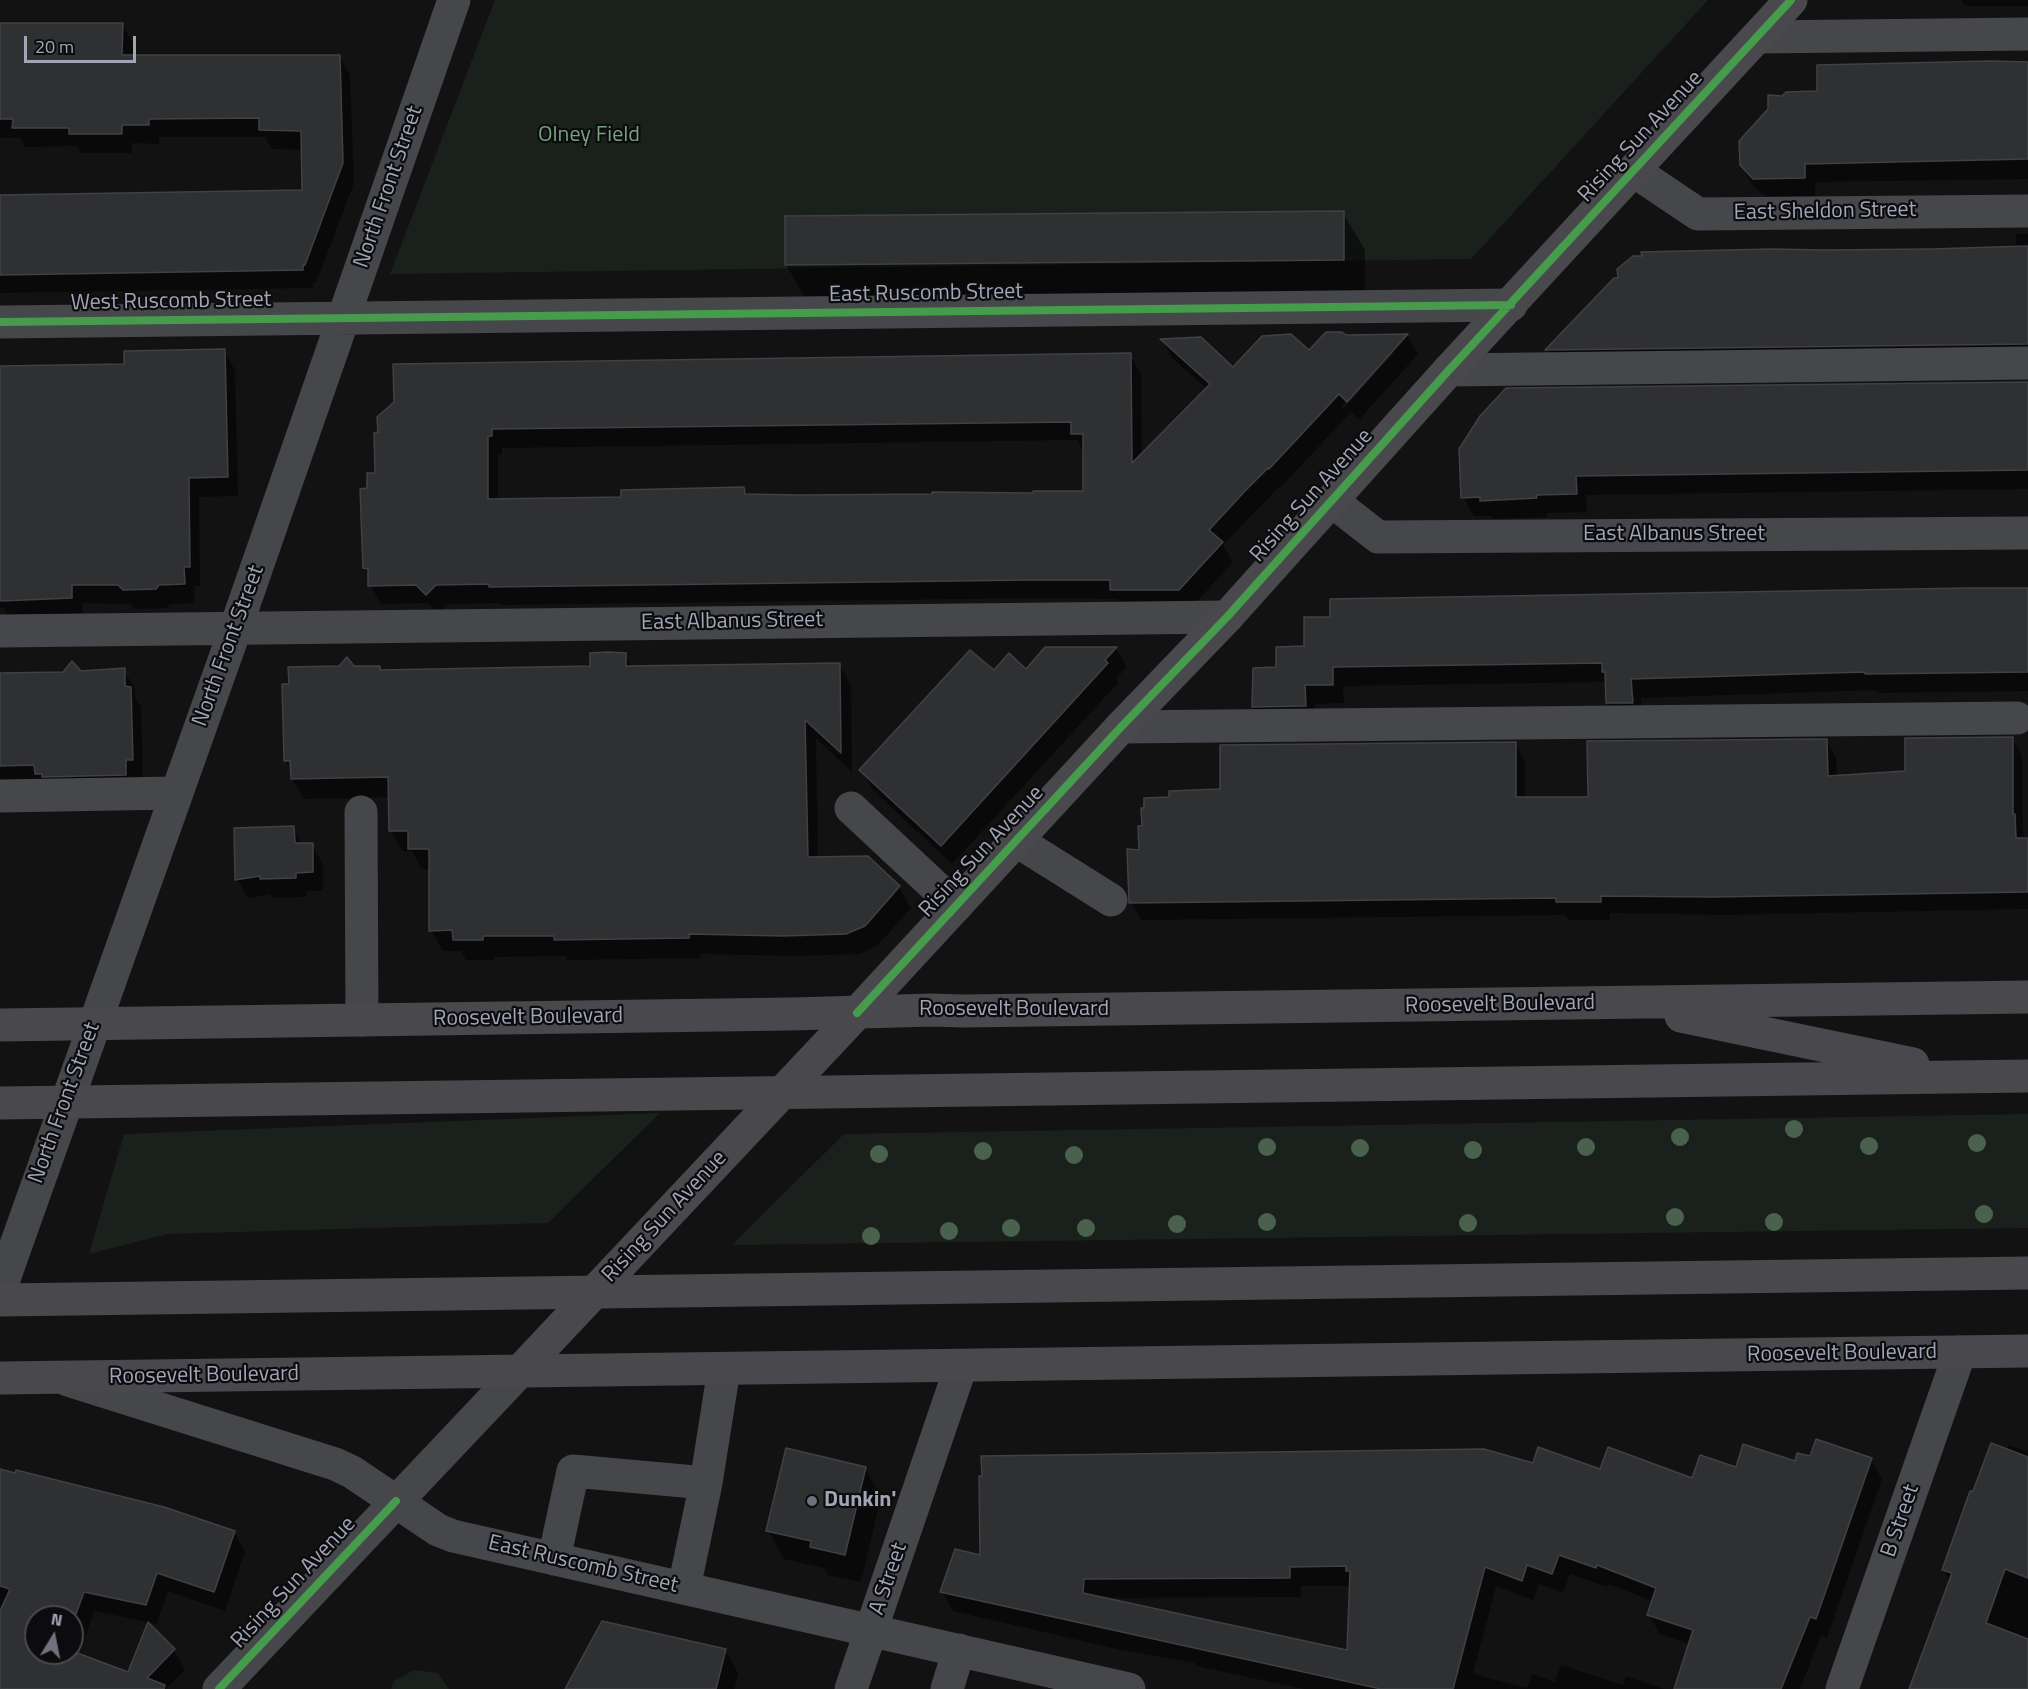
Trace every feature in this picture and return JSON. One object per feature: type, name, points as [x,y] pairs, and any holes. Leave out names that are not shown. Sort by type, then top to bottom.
[{"type":"main road","name":"Rising Sun Avenue","points":[[520,1371],[857,1013],[1121,727],[1227,617],[1449,369],[1791,0]]},
{"type":"main road","name":"Roosevelt Boulevard","points":[[0,1025],[932,1010],[2028,998]]},
{"type":"main road","points":[[1619,1003],[1973,1076]]},
{"type":"main road","points":[[0,1103],[2028,1076]]},
{"type":"main road","points":[[0,1300],[2028,1273]]},
{"type":"main road","name":"Roosevelt Boulevard","points":[[0,1378],[594,1372],[2028,1351]]},
{"type":"street","name":"North Front Street","points":[[0,1290],[236,627],[454,0]]},
{"type":"street","points":[[1758,37],[2028,34]]},
{"type":"street","name":"East Sheldon Street","points":[[1634,171],[1698,214],[2028,211]]},
{"type":"street","name":"East Ruscomb Street","points":[[343,320],[1510,305]]},
{"type":"street","name":"West Ruscomb Street","points":[[0,322],[343,320]]},
{"type":"street","points":[[1449,369],[2028,363]]},
{"type":"street","name":"East Albanus Street","points":[[1332,501],[1378,537],[2028,533]]},
{"type":"street","name":"East Albanus Street","points":[[0,631],[1227,617]]},
{"type":"street","points":[[1121,727],[2017,718]]},
{"type":"street","points":[[0,796],[176,794]]},
{"type":"street","points":[[850,808],[956,906]]},
{"type":"street","points":[[361,812],[362,1020]]},
{"type":"street","points":[[1017,841],[1111,900]]},
{"type":"street","name":"B Street","points":[[1842,1689],[1960,1352]]},
{"type":"street","name":"A Street","points":[[851,1689],[961,1366]]},
{"type":"street","points":[[684,1588],[706,1483],[724,1369]]},
{"type":"street","name":"Rising Sun Avenue","points":[[219,1689],[520,1371]]},
{"type":"street","name":"East Ruscomb Street","points":[[60,1378],[335,1464],[352,1472],[438,1530],[453,1536],[958,1650],[1057,1681],[1129,1689]]},
{"type":"street","points":[[554,1559],[573,1471],[706,1483]]},
{"type":"street","points":[[947,1689],[958,1650]]},
{"type":"green space","name":"Olney Field","points":[[495,0],[1708,0],[1471,259],[390,274]]},
{"type":"green space","points":[[660,1113],[548,1223],[167,1234],[89,1254],[124,1134]]},
{"type":"green space","points":[[2028,1114],[2028,1228],[732,1245],[844,1134]]},
{"type":"green space","points":[[414,1670],[438,1673],[449,1689],[391,1689],[394,1681]]},
{"type":"building","points":[[0,23],[123,23],[122,55],[340,55],[343,163],[303,270],[0,275],[0,195],[302,190],[301,131],[259,130],[259,118],[149,119],[149,125],[122,125],[122,134],[69,134],[69,128],[12,128],[13,119],[0,119]]},
{"type":"building","points":[[2028,62],[2028,159],[1805,164],[1805,178],[1753,179],[1740,165],[1739,141],[1768,109],[1768,95],[1782,96],[1786,92],[1817,91],[1817,65]]},
{"type":"building","points":[[1344,211],[1344,260],[785,265],[785,216]]},
{"type":"building","points":[[2028,246],[2028,344],[1545,350],[1614,278],[1618,278],[1617,269],[1633,256],[1642,256],[1641,252]]},
{"type":"building","points":[[1326,332],[1342,332],[1346,335],[1408,334],[1347,402],[1339,394],[1209,530],[1223,542],[1179,590],[1110,590],[1110,580],[1029,580],[489,587],[489,584],[436,585],[426,595],[416,585],[368,586],[368,569],[363,568],[360,489],[367,488],[367,473],[375,473],[374,433],[378,432],[377,417],[394,402],[393,364],[1131,353],[1132,463],[1210,384],[1160,339],[1201,337],[1233,367],[1262,336],[1291,334],[1309,350]],"holes":[[[1071,422],[1071,434],[1083,434],[1083,491],[798,495],[745,494],[744,487],[621,490],[621,497],[488,499],[488,436],[492,436],[492,429]]]},
{"type":"building","points":[[225,349],[228,477],[189,478],[190,567],[184,567],[185,584],[159,585],[156,589],[123,590],[118,585],[72,585],[72,598],[0,601],[0,366],[124,364],[124,351]]},
{"type":"building","points":[[2028,382],[2028,470],[1576,476],[1577,494],[1536,495],[1537,498],[1480,501],[1480,497],[1461,498],[1459,449],[1480,416],[1506,388]]},
{"type":"building","points":[[2028,588],[2028,672],[1865,674],[1865,672],[1631,679],[1633,703],[1606,703],[1605,672],[1602,672],[1602,663],[1333,667],[1333,685],[1305,685],[1306,706],[1252,707],[1253,668],[1276,667],[1276,647],[1304,646],[1304,617],[1330,617],[1330,599]]},
{"type":"building","points":[[1045,647],[1117,647],[1105,660],[1108,663],[941,846],[859,770],[970,650],[994,670],[1009,653],[1026,669]]},
{"type":"building","points":[[590,653],[626,653],[626,666],[840,663],[841,753],[805,720],[808,857],[868,856],[900,886],[865,926],[846,934],[783,936],[689,934],[689,938],[554,940],[554,936],[483,936],[483,940],[453,940],[452,930],[429,931],[429,849],[408,849],[408,831],[389,831],[388,777],[291,779],[290,761],[284,761],[282,684],[289,684],[288,667],[339,666],[347,657],[354,666],[380,666],[380,670],[590,666]]},
{"type":"building","points":[[72,661],[81,671],[125,668],[125,686],[131,687],[133,760],[126,760],[126,775],[42,777],[42,774],[35,774],[34,765],[0,766],[0,673],[63,672]]},
{"type":"building","points":[[2013,737],[2013,814],[2015,814],[2016,838],[2028,838],[2028,892],[1711,897],[1601,896],[1601,902],[1556,902],[1556,898],[1129,903],[1127,849],[1139,850],[1138,826],[1142,826],[1141,808],[1144,808],[1144,798],[1169,797],[1169,791],[1220,789],[1220,745],[1516,742],[1516,797],[1588,797],[1587,741],[1827,739],[1828,776],[1905,771],[1905,738]]},
{"type":"building","points":[[294,826],[295,843],[313,843],[313,872],[296,873],[296,878],[260,879],[260,876],[235,880],[234,828]]},
{"type":"building","points":[[1816,1439],[1872,1458],[1816,1619],[1810,1617],[1781,1689],[1674,1689],[1693,1630],[1647,1615],[1656,1588],[1597,1565],[1596,1568],[1559,1555],[1552,1574],[1527,1565],[1522,1581],[1485,1567],[1453,1689],[1381,1689],[940,1592],[955,1549],[980,1555],[981,1456],[1484,1449],[1533,1463],[1538,1447],[1600,1469],[1608,1447],[1692,1478],[1700,1455],[1736,1467],[1743,1444],[1795,1461],[1797,1453],[1810,1456]],"holes":[[[1346,1566],[1346,1571],[1350,1571],[1347,1650],[1083,1593],[1084,1579],[1290,1578],[1290,1567]]]},
{"type":"building","points":[[1991,1443],[2028,1457],[2028,1578],[2005,1569],[1986,1623],[2028,1639],[2028,1689],[1909,1689],[1952,1573],[1942,1570],[1970,1491],[1973,1491]]},
{"type":"building","points":[[786,1448],[866,1467],[845,1555],[810,1547],[811,1541],[766,1531]]},
{"type":"building","points":[[0,1469],[15,1473],[16,1470],[164,1507],[235,1531],[214,1592],[157,1573],[146,1605],[84,1592],[79,1605],[24,1605],[24,1665],[84,1665],[84,1656],[128,1672],[148,1622],[175,1649],[147,1678],[165,1685],[164,1689],[0,1689],[0,1611],[10,1589],[0,1586]]},
{"type":"building","points":[[602,1621],[726,1649],[716,1689],[565,1689]]},
{"type":"cycle path","points":[[857,1013],[1121,727],[1227,617],[1449,370],[1791,0]]},
{"type":"cycle path","points":[[0,322],[1511,305]]},
{"type":"cycle path","points":[[219,1689],[396,1501]]},
{"type":"place","name":"Dunkin'","points":[[812,1501]]}]
